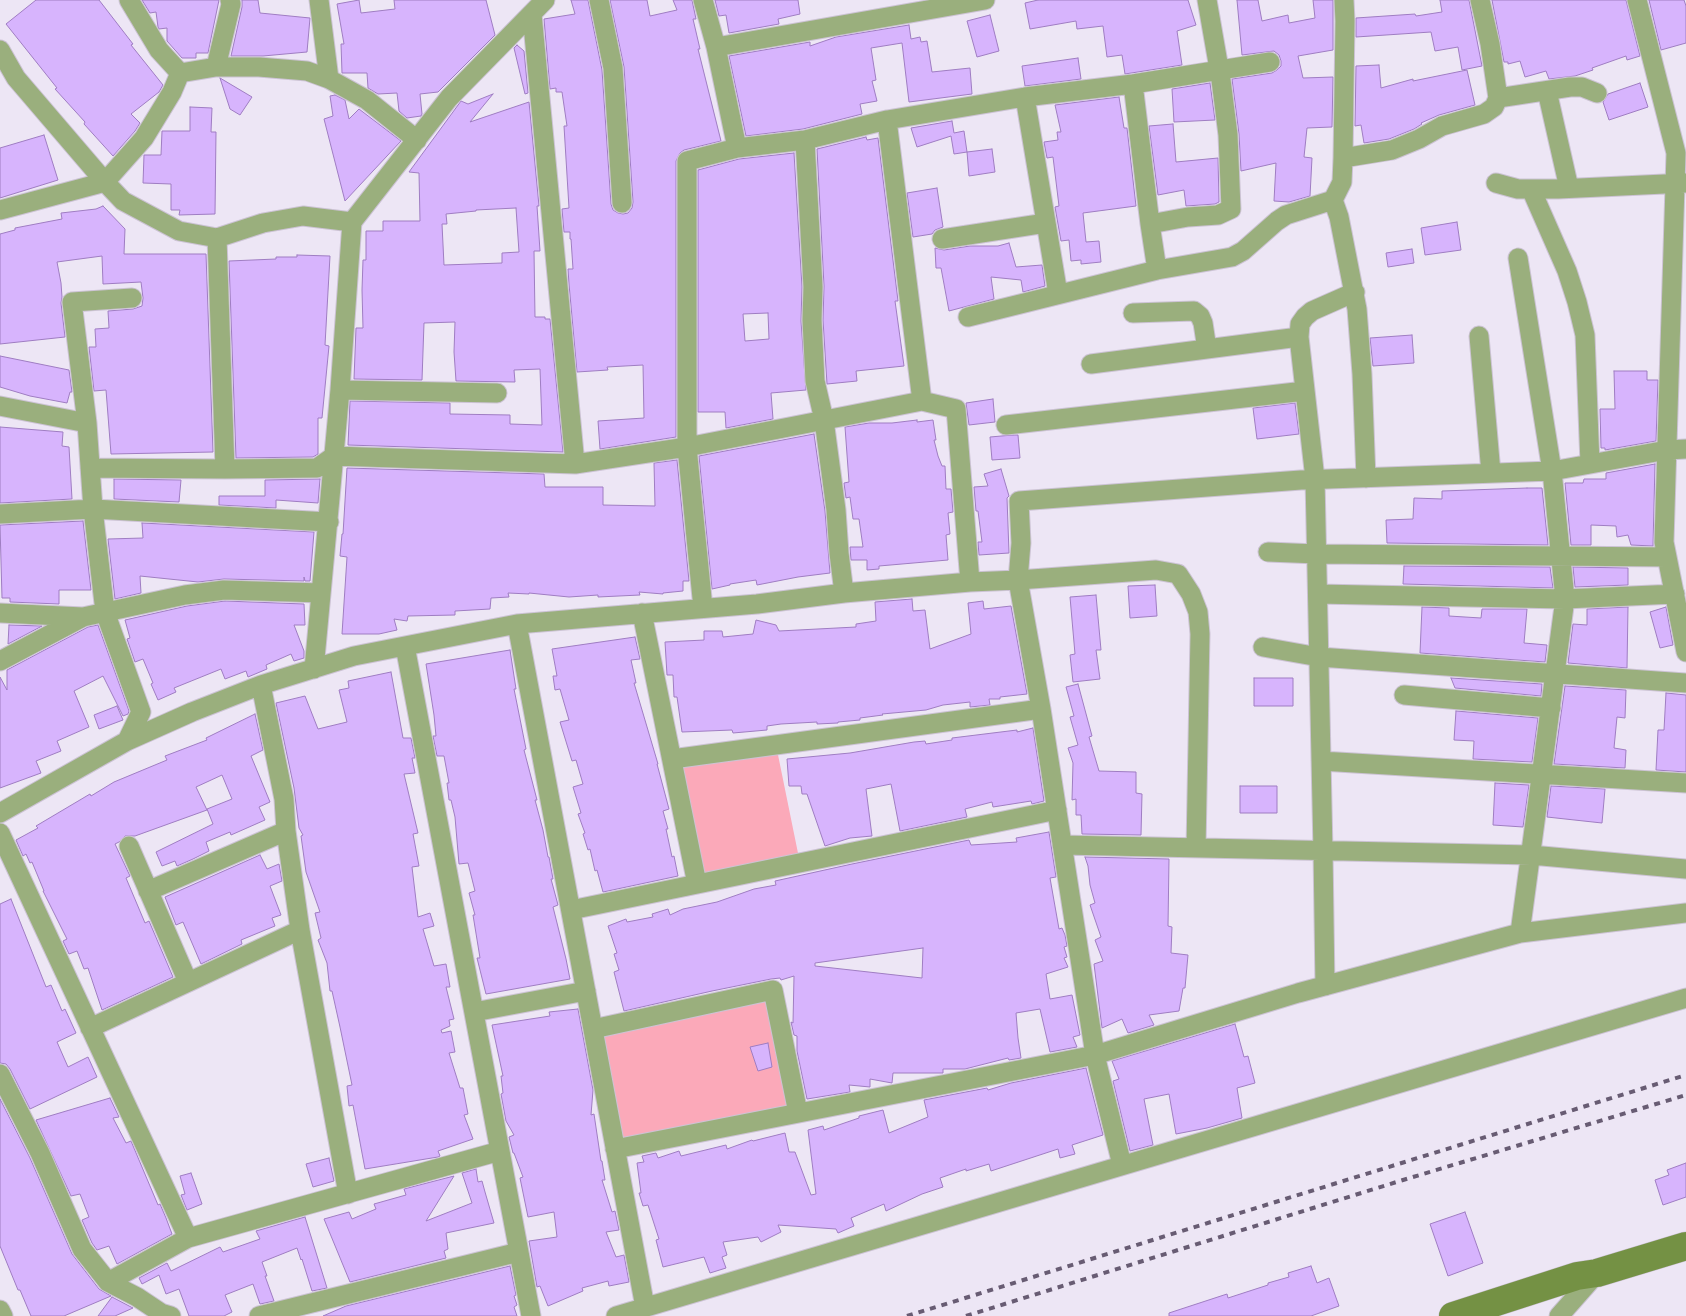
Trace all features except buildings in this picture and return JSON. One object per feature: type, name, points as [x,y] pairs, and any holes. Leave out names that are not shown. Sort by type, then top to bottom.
[{"type":"street","points":[[129,0],[159,50],[180,73]]},
{"type":"street","points":[[216,67],[230,0]]},
{"type":"street","points":[[319,0],[329,79]]},
{"type":"street","points":[[314,669],[329,522],[352,222],[449,98],[545,0]]},
{"type":"street","points":[[599,0],[613,68],[622,202]]},
{"type":"street","points":[[703,0],[716,47],[737,148]]},
{"type":"street","points":[[716,47],[985,0]]},
{"type":"street","points":[[1150,224],[1188,217],[1218,215],[1231,209],[1228,135],[1219,70],[1206,0]]},
{"type":"street","points":[[968,317],[1157,270],[1232,258],[1286,215],[1333,200],[1342,182],[1344,0]]},
{"type":"street","points":[[1343,158],[1392,150],[1419,139],[1442,126],[1484,114],[1494,107],[1498,98],[1490,44],[1480,0]]},
{"type":"street","points":[[1637,0],[1676,153],[1681,183],[1679,291],[1667,450],[1664,542],[1685,642]]},
{"type":"street","points":[[532,14],[575,464]]},
{"type":"street","points":[[0,50],[8,81],[122,200],[179,231],[217,238],[263,223],[302,216],[352,222]]},
{"type":"street","points":[[702,608],[687,447],[687,161],[737,148],[805,140],[887,120],[1024,97],[1133,84],[1270,62]]},
{"type":"street","points":[[180,73],[216,67],[259,67],[306,72],[329,79],[367,100],[417,140]]},
{"type":"street","points":[[0,210],[105,182],[144,138],[172,92],[180,73]]},
{"type":"street","points":[[1133,84],[1157,270]]},
{"type":"street","points":[[1498,98],[1576,87],[1582,87],[1597,93]]},
{"type":"street","points":[[1547,91],[1569,188]]},
{"type":"street","points":[[1024,97],[1058,294]]},
{"type":"street","points":[[887,120],[922,401]]},
{"type":"street","points":[[805,140],[813,287],[812,320],[815,381],[824,420],[836,510],[844,593]]},
{"type":"street","points":[[1496,183],[1518,189],[1531,189],[1681,183]]},
{"type":"street","points":[[1531,189],[1567,271],[1585,335],[1590,464]]},
{"type":"street","points":[[1333,200],[1339,217],[1355,292],[1362,374],[1366,478]]},
{"type":"street","points":[[942,239],[1046,222]]},
{"type":"street","points":[[217,238],[225,470]]},
{"type":"street","points":[[1518,258],[1552,471],[1566,599],[1520,933]]},
{"type":"street","points":[[1325,986],[1315,479],[1299,337],[1300,324],[1312,311],[1355,292]]},
{"type":"street","points":[[126,741],[141,712],[104,612],[93,509],[87,423],[72,302],[132,298]]},
{"type":"street","points":[[1133,313],[1194,311],[1200,316],[1203,323],[1207,349]]},
{"type":"street","points":[[1479,336],[1491,473]]},
{"type":"street","points":[[1091,364],[1299,337]]},
{"type":"street","points":[[340,390],[497,393]]},
{"type":"street","points":[[1006,424],[1305,391]]},
{"type":"street","points":[[90,468],[225,470],[317,468],[334,456],[575,464],[687,447],[922,401],[956,409],[970,582]]},
{"type":"street","points":[[0,406],[87,423]]},
{"type":"street","points":[[1122,1165],[1095,1055],[1041,709],[1018,580],[1021,543],[1019,501],[1315,479],[1552,471],[1667,450],[1686,449]]},
{"type":"street","points":[[0,514],[93,509],[329,522]]},
{"type":"street","points":[[1268,552],[1667,557]]},
{"type":"street","points":[[0,813],[126,741],[261,685],[354,656],[517,624],[757,604],[844,593],[970,582],[1156,570],[1178,574],[1191,594],[1198,612],[1200,634],[1196,848]]},
{"type":"street","points":[[0,662],[83,617],[104,612],[185,595],[224,590],[321,594]]},
{"type":"street","points":[[1318,594],[1566,599],[1675,594]]},
{"type":"street","points":[[0,613],[83,617]]},
{"type":"street","points":[[642,613],[697,884]]},
{"type":"street","points":[[517,624],[645,1307]]},
{"type":"street","points":[[405,646],[531,1316]]},
{"type":"street","points":[[1263,647],[1319,658],[1686,682]]},
{"type":"street","points":[[261,685],[284,799],[286,831],[300,930],[348,1194]]},
{"type":"street","points":[[1404,695],[1551,708]]},
{"type":"street","points":[[672,759],[1041,709]]},
{"type":"street","points":[[1322,761],[1686,783]]},
{"type":"street","points":[[571,910],[1057,810]]},
{"type":"street","points":[[148,891],[286,831]]},
{"type":"street","points":[[0,833],[188,1238]]},
{"type":"street","points":[[1062,845],[1531,855],[1686,869]]},
{"type":"street","points":[[129,846],[188,982]]},
{"type":"street","points":[[615,1149],[1095,1055],[1325,986],[1520,933],[1686,912]]},
{"type":"street","points":[[90,1028],[300,930]]},
{"type":"street","points":[[593,1029],[773,990],[798,1113]]},
{"type":"street","points":[[474,1012],[586,991]]},
{"type":"street","points":[[616,1316],[1686,998]]},
{"type":"street","points":[[0,1074],[40,1153],[82,1249],[108,1282],[137,1297],[161,1313],[172,1316]]},
{"type":"street","points":[[108,1282],[188,1238],[500,1152]]},
{"type":"street","points":[[1453,1316],[1577,1276],[1597,1273],[1686,1246]]},
{"type":"street","points":[[259,1316],[519,1252]]},
{"type":"street","points":[[1559,1316],[1597,1273]]},
{"type":"street","points":[[0,1310],[3,1316]]},
{"type":"shaded area","points":[[776,745],[800,863],[697,884],[672,759]]},
{"type":"shaded area","points":[[773,990],[798,1113],[615,1149],[593,1029]]},
{"type":"railway","points":[[907,1316],[1686,1075]]},
{"type":"railway","points":[[966,1316],[1403,1180],[1686,1095]]}]
